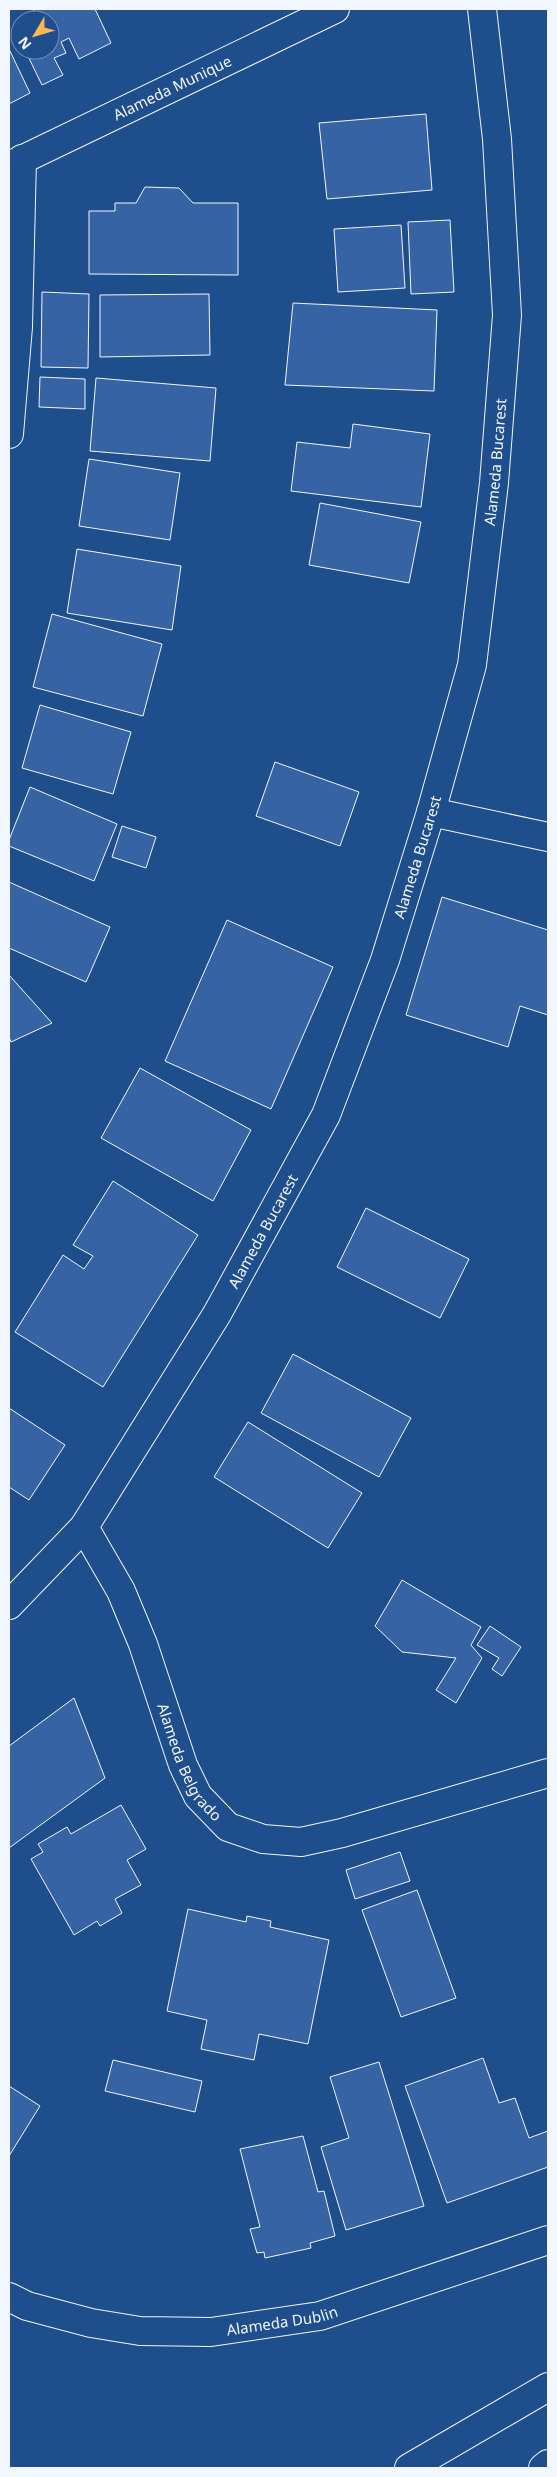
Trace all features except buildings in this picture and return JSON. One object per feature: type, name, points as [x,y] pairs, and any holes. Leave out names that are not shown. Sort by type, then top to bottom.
[{"type":"street","name":"Alameda Munique","points":[[16,162],[335,9]]},
{"type":"street","name":"Alameda Bucarest","points":[[9,1605],[84,1526],[217,1314],[326,1114],[385,960],[432,812],[472,665],[494,483],[507,316],[497,139],[482,9]]},
{"type":"street","points":[[9,434],[18,326],[16,162]]},
{"type":"street","points":[[432,812],[548,836]]},
{"type":"street","name":"Alameda Belgrado","points":[[84,1526],[121,1591],[140,1635],[183,1765],[198,1796],[228,1827],[263,1839],[301,1842],[342,1833],[548,1773]]},
{"type":"street","name":"Alameda Dublin","points":[[9,2297],[27,2306],[92,2323],[140,2331],[211,2332],[320,2316],[548,2240]]},
{"type":"street","points":[[409,2468],[548,2387]]},
{"type":"street","points":[[543,2468],[548,2464]]}]
